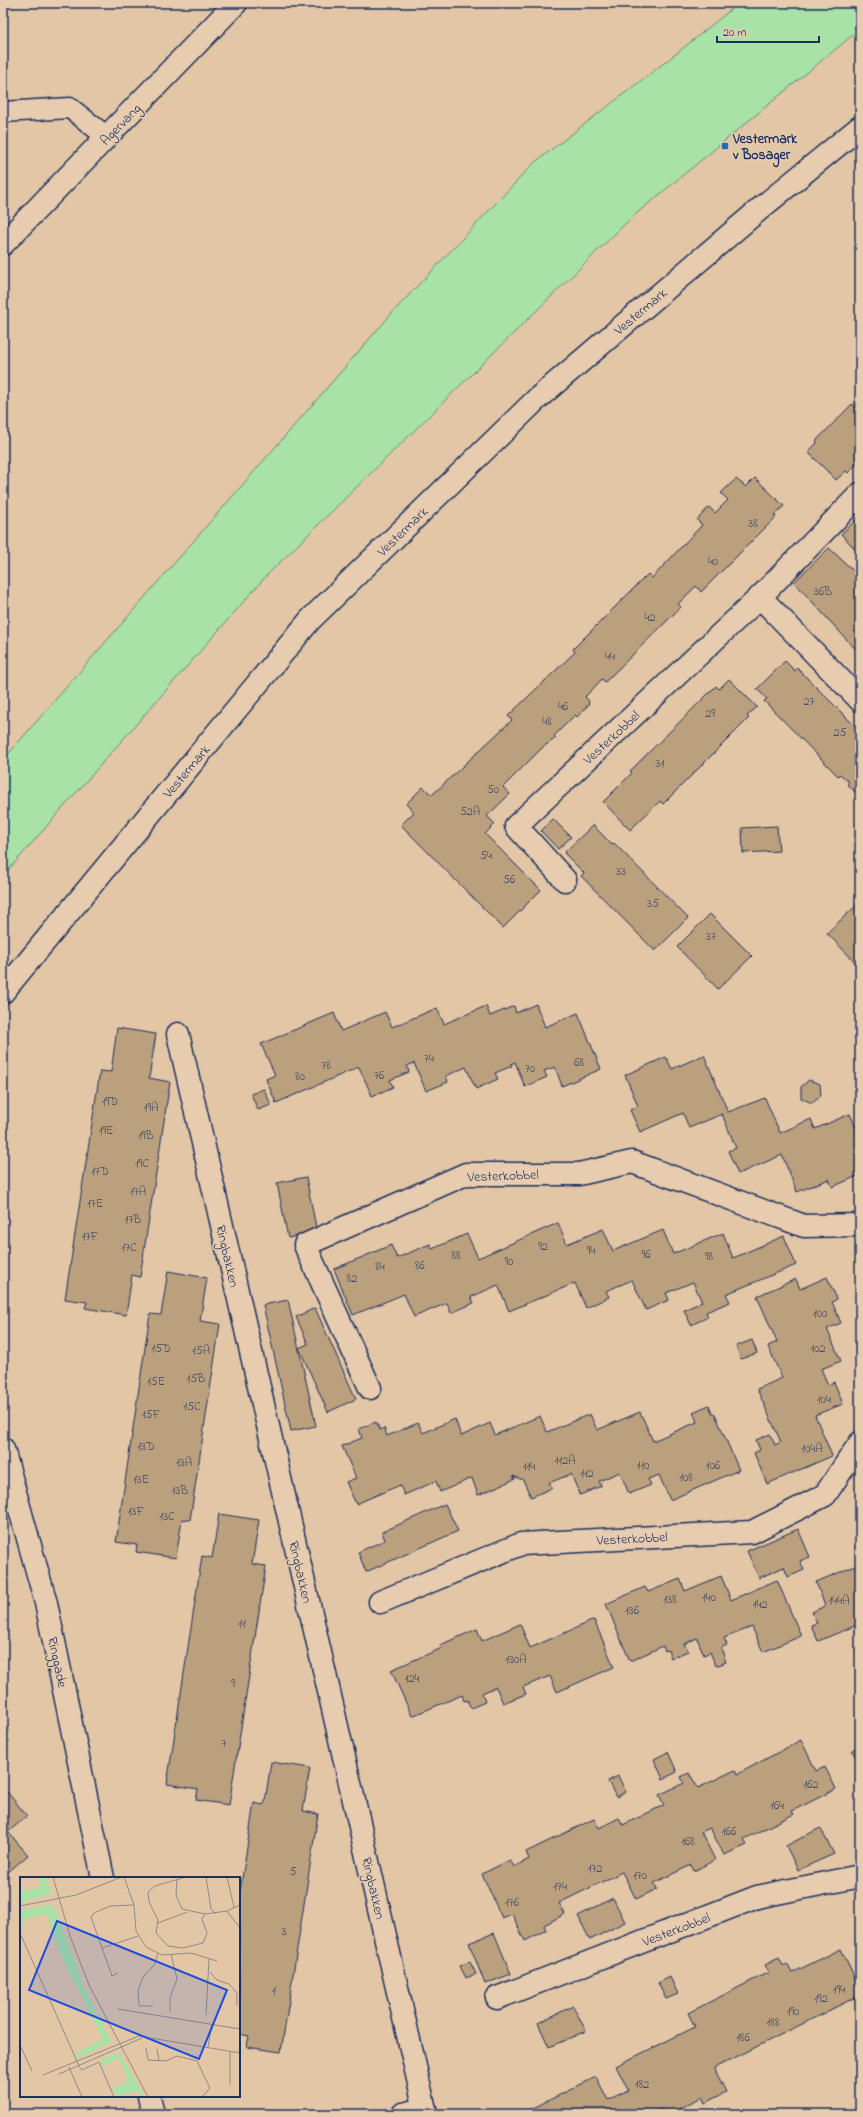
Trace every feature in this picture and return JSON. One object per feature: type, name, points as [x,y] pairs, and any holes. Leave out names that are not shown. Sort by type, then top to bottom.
[{"type":"street","name":"Agervang","points":[[3,244],[236,3]]},
{"type":"street","name":"Vestermark","points":[[3,992],[310,620],[538,398],[755,213],[860,127]]},
{"type":"street","name":"Vesterkobbel","points":[[565,880],[516,826],[760,597],[860,494]]},
{"type":"street","points":[[760,597],[860,700]]},
{"type":"street","name":"Ringbakken","points":[[178,1034],[426,2112],[403,2114]]},
{"type":"street","name":"Vesterkobbel","points":[[370,1388],[305,1245],[466,1174],[579,1174],[632,1162],[804,1226],[860,1225]]},
{"type":"street","name":"Vesterkobbel","points":[[380,1602],[521,1544],[752,1532],[825,1495],[860,1443]]},
{"type":"street","name":"Ringgade","points":[[3,1449],[46,1603],[103,1877]]},
{"type":"street","name":"Vesterkobbel","points":[[497,1998],[757,1897],[860,1876]]},
{"type":"street","points":[[149,2097],[153,2114]]},
{"type":"lane","points":[[3,112],[70,108],[107,138]]},
{"type":"green space","points":[[739,3],[860,3],[860,29],[631,218],[268,574],[3,876],[3,760],[393,312],[534,163],[677,53]]},
{"type":"building","points":[[852,404],[860,412],[860,461],[848,473],[846,471],[836,480],[808,452],[817,443],[816,441]]},
{"type":"building","points":[[755,478],[784,506],[774,515],[776,517],[701,592],[696,586],[678,604],[681,607],[605,682],[602,679],[585,697],[589,701],[589,704],[577,717],[575,715],[554,736],[556,738],[543,747],[503,787],[510,794],[487,816],[495,824],[485,834],[541,890],[503,928],[401,825],[414,812],[406,804],[423,787],[432,795],[512,720],[508,716],[575,652],[573,649],[648,574],[652,578],[702,525],[697,520],[709,507],[715,513],[728,500],[721,493],[736,479],[746,487]]},
{"type":"building","points":[[859,517],[860,518],[860,554],[841,534]]},
{"type":"building","points":[[829,548],[860,577],[860,654],[794,582]]},
{"type":"building","points":[[785,661],[795,671],[797,668],[860,731],[860,797],[847,784],[849,782],[840,774],[838,776],[764,701],[767,699],[757,689]]},
{"type":"building","points":[[729,679],[757,707],[747,716],[749,718],[663,804],[660,801],[630,830],[603,802],[632,773],[630,771],[716,686],[719,689]]},
{"type":"building","points":[[553,819],[571,837],[558,849],[541,831]]},
{"type":"building","points":[[593,825],[612,845],[614,843],[688,918],[655,951],[581,876],[584,873],[564,853]]},
{"type":"building","points":[[777,826],[779,851],[743,853],[742,828]]},
{"type":"building","points":[[860,902],[860,966],[859,966],[827,933]]},
{"type":"building","points":[[710,914],[752,956],[718,989],[677,947]]},
{"type":"building","points":[[536,1004],[545,1027],[578,1013],[601,1069],[562,1086],[555,1067],[544,1071],[547,1077],[525,1087],[515,1062],[511,1064],[512,1066],[495,1073],[498,1079],[476,1089],[466,1067],[446,1076],[448,1082],[426,1091],[414,1063],[407,1066],[409,1072],[390,1080],[393,1087],[372,1096],[359,1067],[276,1103],[266,1079],[275,1075],[261,1044],[334,1013],[341,1031],[385,1012],[392,1027],[437,1008],[444,1024],[486,1006],[490,1016],[514,1006],[516,1013]]},
{"type":"building","points":[[117,1028],[156,1034],[149,1078],[170,1082],[140,1277],[132,1275],[126,1315],[85,1308],[87,1302],[65,1299],[100,1071],[111,1072]]},
{"type":"building","points":[[704,1055],[728,1112],[765,1098],[780,1133],[811,1119],[815,1129],[850,1114],[860,1137],[860,1175],[832,1187],[829,1179],[797,1192],[782,1155],[738,1174],[728,1151],[736,1148],[722,1114],[689,1128],[683,1113],[640,1132],[630,1110],[638,1106],[625,1075],[666,1057],[672,1069]]},
{"type":"building","points":[[809,1080],[820,1084],[821,1096],[812,1103],[801,1098],[801,1087]]},
{"type":"building","points":[[264,1089],[271,1105],[258,1110],[251,1094]]},
{"type":"building","points":[[306,1177],[317,1232],[288,1238],[277,1183]]},
{"type":"building","points":[[558,1223],[567,1244],[603,1229],[613,1251],[663,1230],[673,1254],[723,1233],[733,1258],[784,1236],[796,1265],[726,1294],[730,1302],[706,1312],[708,1317],[691,1325],[684,1310],[702,1302],[693,1282],[666,1293],[669,1300],[646,1310],[632,1280],[606,1291],[609,1297],[586,1308],[575,1283],[509,1311],[498,1285],[471,1297],[474,1303],[451,1313],[447,1303],[414,1317],[404,1294],[353,1315],[334,1269],[391,1245],[397,1258],[430,1244],[432,1249],[467,1234],[478,1258]]},
{"type":"building","points":[[168,1271],[207,1278],[200,1321],[220,1324],[190,1520],[182,1519],[176,1558],[136,1552],[137,1545],[116,1542],[150,1314],[161,1315]]},
{"type":"building","points":[[827,1277],[837,1299],[832,1302],[841,1323],[827,1329],[841,1361],[821,1369],[828,1385],[834,1382],[843,1404],[815,1415],[832,1456],[767,1484],[754,1453],[760,1450],[756,1440],[770,1434],[775,1445],[781,1442],[757,1389],[782,1378],[768,1346],[777,1342],[757,1296],[796,1279],[800,1289]]},
{"type":"building","points":[[288,1300],[316,1426],[291,1431],[263,1305]]},
{"type":"building","points":[[315,1308],[356,1399],[328,1412],[299,1348],[308,1344],[296,1317]]},
{"type":"building","points":[[752,1340],[757,1353],[741,1359],[736,1346]]},
{"type":"building","points":[[709,1405],[713,1415],[715,1414],[739,1470],[670,1500],[659,1475],[648,1479],[651,1485],[629,1494],[620,1472],[599,1481],[601,1486],[580,1495],[571,1474],[549,1483],[552,1488],[531,1497],[523,1480],[513,1476],[515,1479],[478,1495],[472,1478],[440,1492],[436,1481],[404,1495],[400,1485],[356,1504],[346,1482],[356,1478],[342,1446],[362,1438],[359,1429],[376,1422],[380,1430],[384,1428],[387,1436],[418,1423],[423,1433],[455,1419],[461,1436],[490,1423],[495,1435],[540,1416],[547,1432],[590,1414],[597,1430],[640,1412],[653,1441],[697,1422],[693,1412]]},
{"type":"building","points":[[445,1504],[458,1531],[366,1572],[358,1552],[385,1540],[382,1532]]},
{"type":"building","points":[[219,1514],[259,1520],[252,1564],[266,1566],[229,1805],[196,1800],[198,1789],[167,1784],[202,1556],[212,1558]]},
{"type":"building","points":[[798,1529],[810,1557],[800,1561],[804,1570],[788,1577],[784,1567],[759,1578],[747,1551]]},
{"type":"building","points":[[860,1535],[860,1547],[856,1537]]},
{"type":"building","points":[[860,1564],[860,1632],[857,1625],[818,1641],[811,1625],[817,1623],[812,1612],[825,1606],[816,1582]]},
{"type":"building","points":[[721,1576],[731,1600],[777,1580],[801,1636],[763,1652],[752,1627],[724,1638],[727,1645],[721,1648],[726,1662],[716,1666],[710,1652],[704,1655],[697,1638],[684,1644],[688,1651],[671,1658],[668,1650],[665,1651],[663,1646],[630,1661],[606,1604],[645,1587],[648,1592],[680,1579],[685,1591]]},
{"type":"building","points":[[594,1620],[614,1667],[557,1692],[550,1676],[523,1687],[526,1694],[503,1703],[496,1687],[482,1693],[485,1702],[471,1708],[467,1700],[464,1701],[462,1695],[412,1716],[391,1670],[442,1648],[440,1645],[477,1629],[482,1641],[520,1624],[530,1648]]},
{"type":"building","points":[[801,1740],[816,1771],[825,1767],[836,1789],[792,1811],[794,1814],[744,1839],[747,1845],[724,1855],[710,1828],[701,1832],[715,1860],[694,1871],[691,1865],[654,1883],[657,1889],[636,1899],[622,1872],[559,1903],[565,1914],[544,1925],[546,1930],[525,1941],[512,1914],[502,1918],[482,1874],[510,1860],[514,1867],[529,1859],[526,1852],[594,1819],[599,1828],[619,1818],[623,1825],[664,1805],[659,1795],[684,1783],[681,1777],[689,1773],[698,1788],[735,1770],[738,1774]]},
{"type":"building","points":[[860,1746],[860,1766],[852,1750]]},
{"type":"building","points":[[668,1752],[677,1772],[663,1779],[654,1759]]},
{"type":"building","points":[[271,1762],[310,1768],[303,1811],[318,1814],[281,2052],[247,2047],[249,2036],[240,2034],[240,1892],[254,1803],[263,1805],[265,1802]]},
{"type":"building","points":[[618,1776],[626,1792],[616,1797],[608,1781]]},
{"type":"building","points":[[3,1787],[27,1816],[8,1832],[28,1855],[7,1873],[3,1868]]},
{"type":"building","points":[[820,1828],[834,1854],[798,1870],[786,1846]]},
{"type":"building","points":[[613,1898],[625,1922],[590,1940],[578,1916]]},
{"type":"building","points":[[494,1933],[511,1974],[485,1984],[469,1943]]},
{"type":"building","points":[[841,1949],[860,1988],[860,1995],[714,2068],[726,2092],[705,2103],[702,2097],[668,2114],[664,2114],[662,2109],[653,2114],[521,2114],[596,2077],[608,2100],[628,2090],[616,2066],[695,2027],[688,2013],[769,1972],[765,1965],[779,1958],[783,1966],[787,1964],[792,1973]]},
{"type":"building","points":[[470,1962],[476,1974],[466,1978],[460,1966]]},
{"type":"building","points":[[670,1977],[678,1994],[666,1999],[658,1983]]},
{"type":"building","points":[[573,2006],[586,2031],[549,2047],[538,2023]]},
{"type":"place","name":"Vestermark v Bosager","points":[[725,146]]}]
